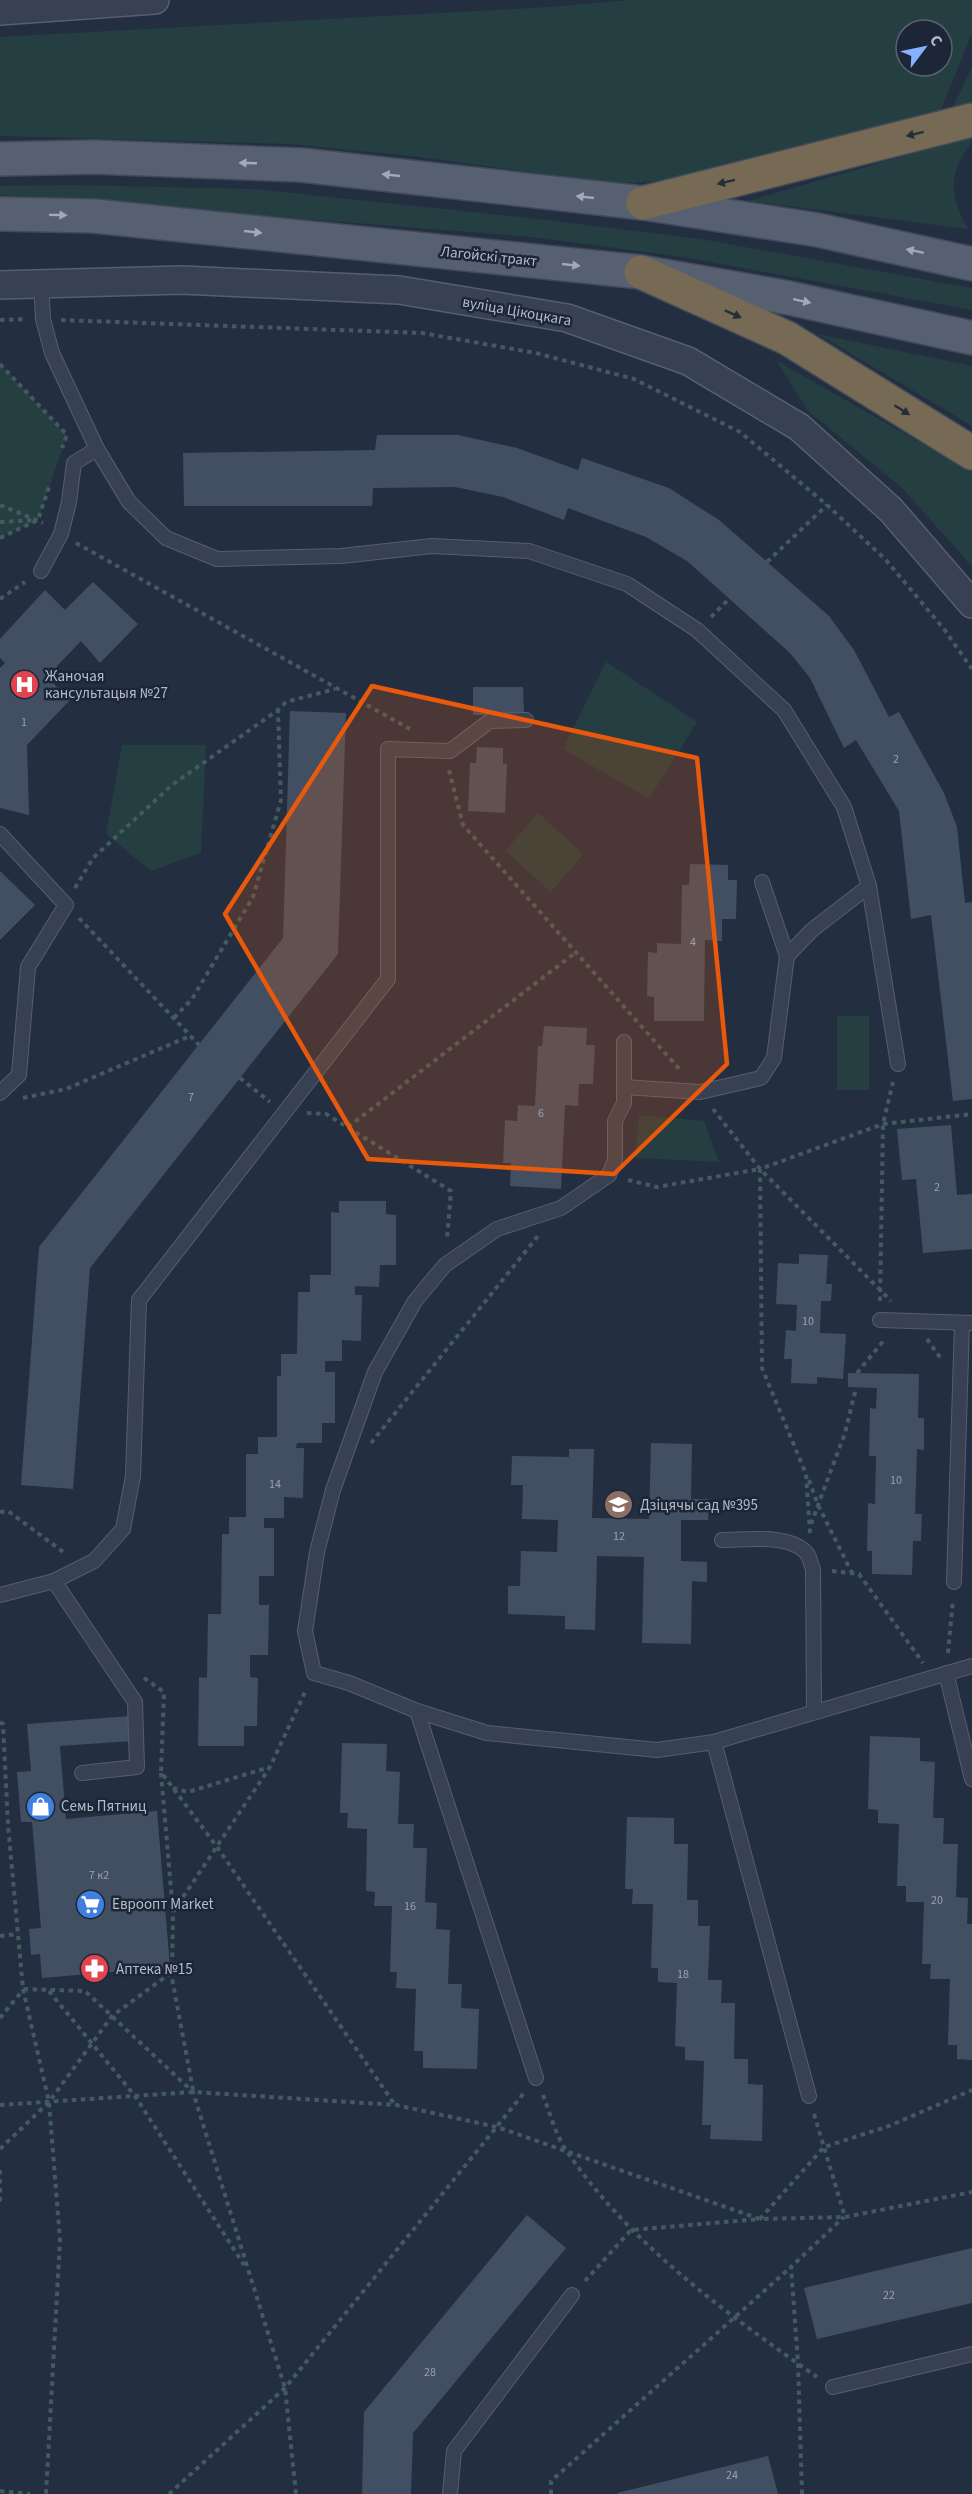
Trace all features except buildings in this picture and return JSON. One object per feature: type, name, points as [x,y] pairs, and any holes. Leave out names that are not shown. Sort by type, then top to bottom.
[{"type":"highway","points":[[643,203],[972,120]]},
{"type":"highway","points":[[641,273],[787,338],[972,453]]},
{"type":"main road","points":[[0,159],[94,158],[301,165],[643,203],[818,230],[972,264]]},
{"type":"main road","name":"Лагойскі тракт","points":[[0,214],[94,216],[641,273],[789,298],[972,338]]},
{"type":"street","points":[[9,8],[155,0]]},
{"type":"street","name":"вуліца Цікоцкага","points":[[0,285],[182,280],[399,290],[567,318],[688,361],[799,427],[891,510],[972,604]]},
{"type":"lane","points":[[41,283],[43,319],[52,353],[97,449],[129,502],[166,538],[217,559],[340,556],[432,546],[529,551],[627,584],[697,630],[784,710],[844,807],[869,886],[898,1064]]},
{"type":"lane","points":[[41,571],[61,534],[69,502],[74,463],[97,449]]},
{"type":"lane","points":[[0,1595],[54,1581],[94,1562],[123,1529],[133,1476],[139,1300],[388,979],[388,749],[450,751],[490,721],[526,720]]},
{"type":"lane","points":[[0,834],[66,905],[28,967],[19,1074],[0,1093]]},
{"type":"lane","points":[[624,1087],[700,1092],[761,1078],[766,1071],[774,1058],[787,956],[762,882]]},
{"type":"lane","points":[[787,956],[812,930],[869,886]]},
{"type":"lane","points":[[624,1042],[624,1103],[615,1120],[615,1160],[609,1175],[561,1208],[497,1229],[446,1265],[415,1301],[375,1372],[333,1490],[317,1552],[305,1631],[314,1673],[350,1683],[417,1711],[487,1732],[657,1750],[714,1742],[972,1666]]},
{"type":"lane","points":[[880,1320],[967,1323],[954,1582]]},
{"type":"lane","points":[[722,1540],[784,1540],[796,1544],[808,1555],[813,1569],[814,1712]]},
{"type":"lane","points":[[54,1581],[135,1702],[137,1767],[82,1773]]},
{"type":"lane","points":[[940,1676],[972,1779]]},
{"type":"lane","points":[[417,1711],[536,2078]]},
{"type":"lane","points":[[714,1742],[809,2096]]},
{"type":"lane","points":[[450,2494],[454,2451],[572,2295]]},
{"type":"lane","points":[[833,2387],[972,2354]]},
{"type":"path","points":[[0,320],[43,319],[422,333],[536,353],[634,379],[740,432],[827,505],[885,559],[944,629],[972,669]]},
{"type":"path","points":[[0,364],[67,435],[60,456]]},
{"type":"path","points":[[0,538],[38,520],[52,477]]},
{"type":"path","points":[[0,505],[38,520],[450,751],[449,772],[463,825],[700,1092],[760,1169],[880,1291]]},
{"type":"path","points":[[767,562],[827,505]]},
{"type":"path","points":[[0,522],[38,520]]},
{"type":"path","points":[[0,599],[41,571]]},
{"type":"path","points":[[697,630],[730,598]]},
{"type":"path","points":[[199,1045],[66,905],[93,858],[172,785],[286,702],[336,689]]},
{"type":"path","points":[[174,1018],[192,999],[253,897],[281,800],[278,710]]},
{"type":"path","points":[[348,1127],[575,953]]},
{"type":"path","points":[[22,1098],[66,1089],[190,1036]]},
{"type":"path","points":[[880,1320],[883,1124],[898,1064]]},
{"type":"path","points":[[240,1078],[283,1112],[326,1114],[451,1191],[446,1265]]},
{"type":"path","points":[[609,1175],[657,1186],[760,1169],[883,1124],[972,1114]]},
{"type":"path","points":[[760,1169],[762,1368],[818,1505],[852,1573]]},
{"type":"path","points":[[370,1444],[561,1208]]},
{"type":"path","points":[[857,1373],[899,1320]]},
{"type":"path","points":[[810,1528],[845,1433],[856,1388]]},
{"type":"path","points":[[806,1474],[813,1569],[859,1574],[940,1676]]},
{"type":"path","points":[[0,1512],[8,1511],[84,1566]]},
{"type":"path","points":[[940,1676],[954,1582]]},
{"type":"path","points":[[173,1912],[270,1767],[314,1673]]},
{"type":"path","points":[[137,1674],[164,1692],[161,1772],[173,1912],[172,1971],[194,2092],[285,2388],[296,2494]]},
{"type":"path","points":[[0,1722],[3,1724],[23,1989],[49,2102],[60,2240],[46,2494]]},
{"type":"path","points":[[172,1787],[189,1792],[270,1767]]},
{"type":"path","points":[[161,1772],[217,1847],[396,2105]]},
{"type":"path","points":[[0,1936],[18,1934]]},
{"type":"path","points":[[0,2149],[49,2102],[112,2016],[172,1971]]},
{"type":"path","points":[[23,1989],[85,1991],[194,2092]]},
{"type":"path","points":[[0,2018],[23,1989]]},
{"type":"path","points":[[48,1990],[135,2096],[247,2269]]},
{"type":"path","points":[[169,2494],[285,2388],[536,2078],[567,2152],[631,2230],[733,2318],[833,2387]]},
{"type":"path","points":[[760,2219],[824,2147],[889,2126],[972,2090]]},
{"type":"path","points":[[0,2105],[194,2092],[396,2105],[497,2127],[760,2219]]},
{"type":"path","points":[[809,2096],[845,2217]]},
{"type":"path","points":[[0,2170],[0,2205]]},
{"type":"path","points":[[572,2295],[631,2230],[760,2219],[845,2217],[972,2192]]},
{"type":"path","points":[[551,2494],[551,2481],[845,2217]]},
{"type":"path","points":[[790,2267],[798,2363],[802,2494]]},
{"type":"path","points":[[0,2491],[30,2494]]},
{"type":"highlighted area","points":[[372,686],[697,758],[727,1064],[614,1174],[368,1159],[225,914]]},
{"type":"green space","points":[[630,0],[972,0],[972,33],[954,78],[954,18],[894,18],[894,78],[954,78],[941,110],[694,177],[635,183],[587,180],[420,157],[290,144],[0,136],[0,37],[549,7]]},
{"type":"green space","points":[[972,67],[972,102],[953,107]]},
{"type":"green space","points":[[972,136],[957,166],[954,184],[956,202],[968,229],[748,201]]},
{"type":"green space","points":[[71,185],[253,189],[701,239],[972,288],[972,310],[683,257],[532,237],[0,195],[0,186]]},
{"type":"green space","points":[[818,334],[972,366],[972,426]]},
{"type":"green space","points":[[777,361],[972,472],[972,566],[901,487],[807,410]]},
{"type":"green space","points":[[0,364],[67,435],[38,520],[0,538]]},
{"type":"green space","points":[[606,662],[697,722],[649,799],[563,749]]},
{"type":"green space","points":[[122,745],[206,745],[201,853],[151,871],[106,834]]},
{"type":"green space","points":[[538,813],[584,854],[551,892],[505,851]]},
{"type":"green space","points":[[837,1016],[869,1016],[869,1090],[837,1090]]},
{"type":"green space","points":[[639,1115],[704,1121],[719,1162],[635,1158]]},
{"type":"place","name":"Жаночая кансультацыя №27","points":[[24,685]]},
{"type":"place","name":"Дзіцячы сад №395","points":[[619,1505]]},
{"type":"place","name":"Семь Пятниц","points":[[40,1806]]},
{"type":"place","name":"Евроопт Market","points":[[91,1904]]},
{"type":"place","name":"Аптека №15","points":[[95,1969]]}]
